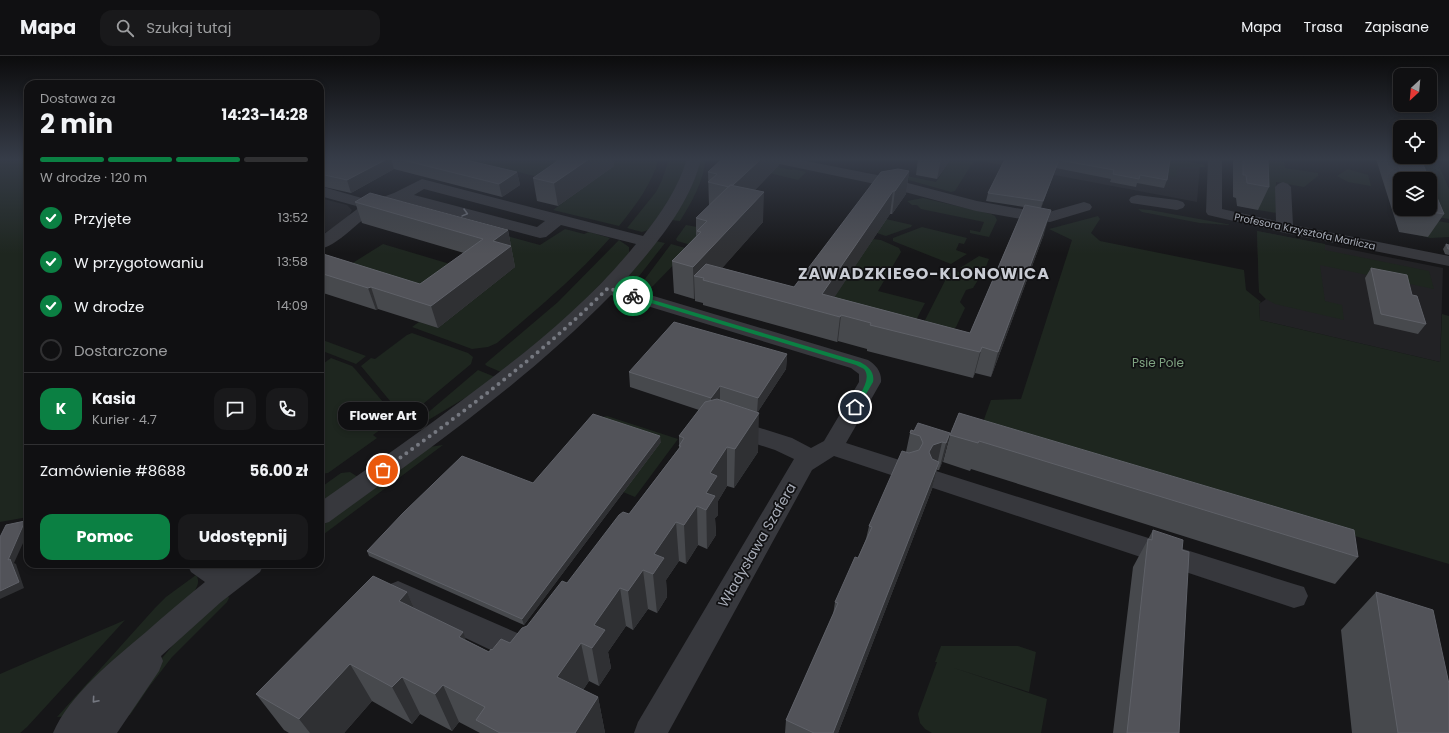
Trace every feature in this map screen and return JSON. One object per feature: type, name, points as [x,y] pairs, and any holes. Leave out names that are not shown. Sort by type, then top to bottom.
[{"type":"street","points":[[324,242],[373,206],[410,191]]},
{"type":"street","points":[[448,191],[647,242]]},
{"type":"street","points":[[324,512],[395,462],[514,372],[564,330],[608,288],[647,242],[679,198],[682,191]]},
{"type":"street","points":[[917,191],[976,206],[1028,215],[1050,217],[1084,207]]},
{"type":"street","name":"Profesora Krzysztofa Marlicza","points":[[1214,191],[1214,212],[1449,261]]},
{"type":"street","points":[[1283,191],[1285,228]]},
{"type":"street","points":[[324,192],[373,206]]},
{"type":"street","points":[[400,196],[540,233],[558,219]]},
{"type":"street","points":[[515,208],[533,196]]},
{"type":"street","points":[[1136,200],[1177,206]]},
{"type":"street","name":"Władysława Szafera","points":[[608,288],[858,363],[867,368],[871,377],[870,382],[821,453],[802,464],[650,733]]},
{"type":"street","points":[[705,431],[727,426],[792,448],[804,454],[821,453],[903,470]]},
{"type":"street","points":[[936,480],[1294,596]]},
{"type":"street","points":[[206,568],[225,582]]},
{"type":"street","points":[[69,733],[93,702],[112,681],[225,582],[244,568]]},
{"type":"street","points":[[398,593],[526,653],[539,635]]},
{"type":"street","points":[[99,733],[129,687],[175,625]]},
{"type":"shaded area","points":[[1137,191],[1198,191],[1197,202]]},
{"type":"shaded area","points":[[324,199],[347,205],[352,210],[348,218],[324,233]]},
{"type":"shaded area","points":[[1257,231],[1443,268],[1440,362],[1260,320],[1259,304],[1266,299],[1259,292]]},
{"type":"green space","points":[[0,191],[24,191],[24,518],[0,522]]},
{"type":"green space","points":[[579,191],[644,191],[619,226],[553,210]]},
{"type":"green space","points":[[657,191],[675,191],[668,204],[648,230],[642,232],[627,228]]},
{"type":"green space","points":[[689,191],[697,191],[689,207],[680,221],[671,220],[686,198]]},
{"type":"green space","points":[[1258,191],[1276,191],[1277,213],[1258,210]]},
{"type":"green space","points":[[1437,191],[1449,191],[1449,219],[1432,216],[1437,216]]},
{"type":"green space","points":[[923,198],[991,214],[995,216],[997,220],[989,237],[970,233],[970,230],[980,232],[984,222],[921,209],[917,205],[912,205],[907,201]]},
{"type":"green space","points":[[1138,209],[1232,225],[1200,223],[1142,212]]},
{"type":"green space","points":[[415,211],[540,245],[565,229],[584,234],[589,232],[610,238],[570,280],[497,343],[488,347],[472,349],[412,327],[419,322],[438,328],[515,267]]},
{"type":"green space","name":"Psie Pole","points":[[1098,216],[1100,219],[1091,233],[1100,241],[1244,270],[1246,290],[1261,302],[1259,304],[1260,320],[1440,362],[1442,314],[1449,316],[1449,564],[982,425],[991,400],[1021,399],[1072,240],[1049,229]]},
{"type":"green space","points":[[1421,218],[1449,223],[1449,237],[1430,238],[1413,234],[1412,231]]},
{"type":"green space","points":[[886,219],[912,225],[911,227],[886,236],[877,233]]},
{"type":"green space","points":[[686,225],[708,229],[691,245],[677,241],[676,239]]},
{"type":"green space","points":[[922,227],[967,238],[964,244],[959,243],[956,250],[967,254],[951,264],[893,241],[893,238]]},
{"type":"green space","points":[[1257,231],[1325,244],[1325,250],[1429,271],[1434,289],[1320,265],[1325,301],[1342,305],[1344,320],[1275,304],[1266,299],[1259,292]]},
{"type":"green space","points":[[873,239],[881,240],[899,248],[901,252],[878,291],[925,303],[913,326],[805,287]]},
{"type":"green space","points":[[619,240],[629,247],[629,253],[566,319],[501,372],[485,364],[558,302]]},
{"type":"green space","points":[[656,241],[665,243],[629,289],[624,285],[625,280]]},
{"type":"green space","points":[[383,244],[450,264],[411,291],[343,269]]},
{"type":"green space","points":[[671,244],[689,249],[653,286],[647,290],[639,287]]},
{"type":"green space","points":[[979,256],[989,259],[982,277],[960,268]]},
{"type":"green space","points":[[956,271],[978,280],[973,288],[966,290],[960,302],[965,308],[956,327],[951,331],[921,328],[949,273]]},
{"type":"green space","points":[[412,333],[468,353],[473,357],[471,364],[405,419],[361,366],[371,358],[375,359],[407,335]]},
{"type":"green space","points":[[324,340],[366,356],[356,364],[324,352]]},
{"type":"green space","points":[[331,358],[352,366],[400,422],[397,424],[392,421],[373,435],[377,438],[328,473],[324,474],[324,363]]},
{"type":"green space","points":[[478,370],[495,377],[470,395],[420,425],[418,424],[418,421]]},
{"type":"green space","points":[[607,416],[678,439],[635,497],[623,492],[594,419]]},
{"type":"green space","points":[[443,445],[324,534],[324,524],[429,447]]},
{"type":"green space","points":[[350,472],[358,477],[324,500],[324,485],[341,473]]},
{"type":"green space","points":[[196,575],[198,583],[192,595],[74,716],[57,717],[155,608],[166,597]]},
{"type":"green space","points":[[227,594],[229,598],[227,602],[172,657],[130,715],[119,716],[157,664],[179,638]]},
{"type":"green space","points":[[125,620],[27,727],[20,733],[0,733],[0,674]]},
{"type":"green space","points":[[941,646],[1018,646],[1036,652],[1029,692],[951,667],[1047,699],[1041,733],[932,733],[925,729],[920,723],[918,714],[937,662],[935,662]]},
{"type":"building","points":[[724,191],[764,192],[693,267],[672,261],[701,232],[697,231],[707,221],[696,218]]},
{"type":"building","points":[[867,191],[895,191],[893,191],[822,294],[970,333],[1025,205],[1051,210],[998,352],[982,347],[980,352],[870,325],[871,323],[841,315],[840,317],[703,280],[704,278],[694,276],[706,264],[794,287]]},
{"type":"building","points":[[989,191],[1047,191],[1043,201],[988,193]]},
{"type":"building","points":[[370,193],[508,230],[493,241],[511,246],[431,306],[324,274],[324,254],[420,284],[483,239],[355,202]]},
{"type":"building","points":[[1437,197],[1444,214],[1437,213]]},
{"type":"building","points":[[1371,268],[1407,275],[1412,295],[1417,296],[1426,324],[1381,314]]},
{"type":"building","points":[[674,322],[787,354],[758,398],[720,386],[711,398],[629,372]]},
{"type":"building","points":[[717,399],[759,413],[735,449],[727,447],[710,473],[717,476],[706,493],[715,496],[706,510],[697,506],[684,525],[676,522],[654,554],[664,558],[653,574],[643,570],[628,591],[620,588],[594,625],[605,630],[592,648],[581,643],[557,677],[598,697],[575,733],[500,733],[476,720],[485,707],[443,685],[435,694],[402,677],[392,687],[350,664],[299,719],[256,694],[373,576],[407,592],[399,601],[463,632],[459,637],[489,652],[501,639],[510,643],[522,628],[527,626],[562,581],[567,583],[619,515],[623,512],[629,514],[681,446],[679,446],[684,438],[679,436],[705,402]]},
{"type":"building","points":[[959,413],[1354,530],[1358,557],[979,441],[978,443],[950,435]]},
{"type":"building","points":[[593,414],[660,436],[522,619],[367,551],[403,513],[462,456],[533,483]]},
{"type":"building","points":[[918,423],[950,433],[946,443],[942,442],[933,445],[929,452],[932,459],[939,462],[833,733],[814,733],[786,720],[838,603],[835,602],[855,557],[858,558],[872,527],[869,526],[902,451],[909,453],[919,450],[923,443],[920,436],[910,433],[911,430],[914,431]]},
{"type":"building","points":[[24,521],[8,560],[10,559],[19,582],[0,591],[0,537],[6,525]]},
{"type":"building","points":[[1153,530],[1183,540],[1182,550],[1189,552],[1179,733],[1127,733],[1148,539],[1152,540]]},
{"type":"building","points":[[1376,592],[1433,610],[1449,684],[1449,733],[1398,733]]},
{"type":"way so far","points":[[383,470],[532,358],[584,312],[608,288],[633,296]]},
{"type":"place","name":"Flower Art","points":[[383,470]]},
{"type":"district","name":"ZAWADZKIEGO-KLONOWICA","points":[[924,273]]},
{"type":"route","points":[[633,296],[858,363],[867,368],[871,377],[870,382],[855,407]]}]
